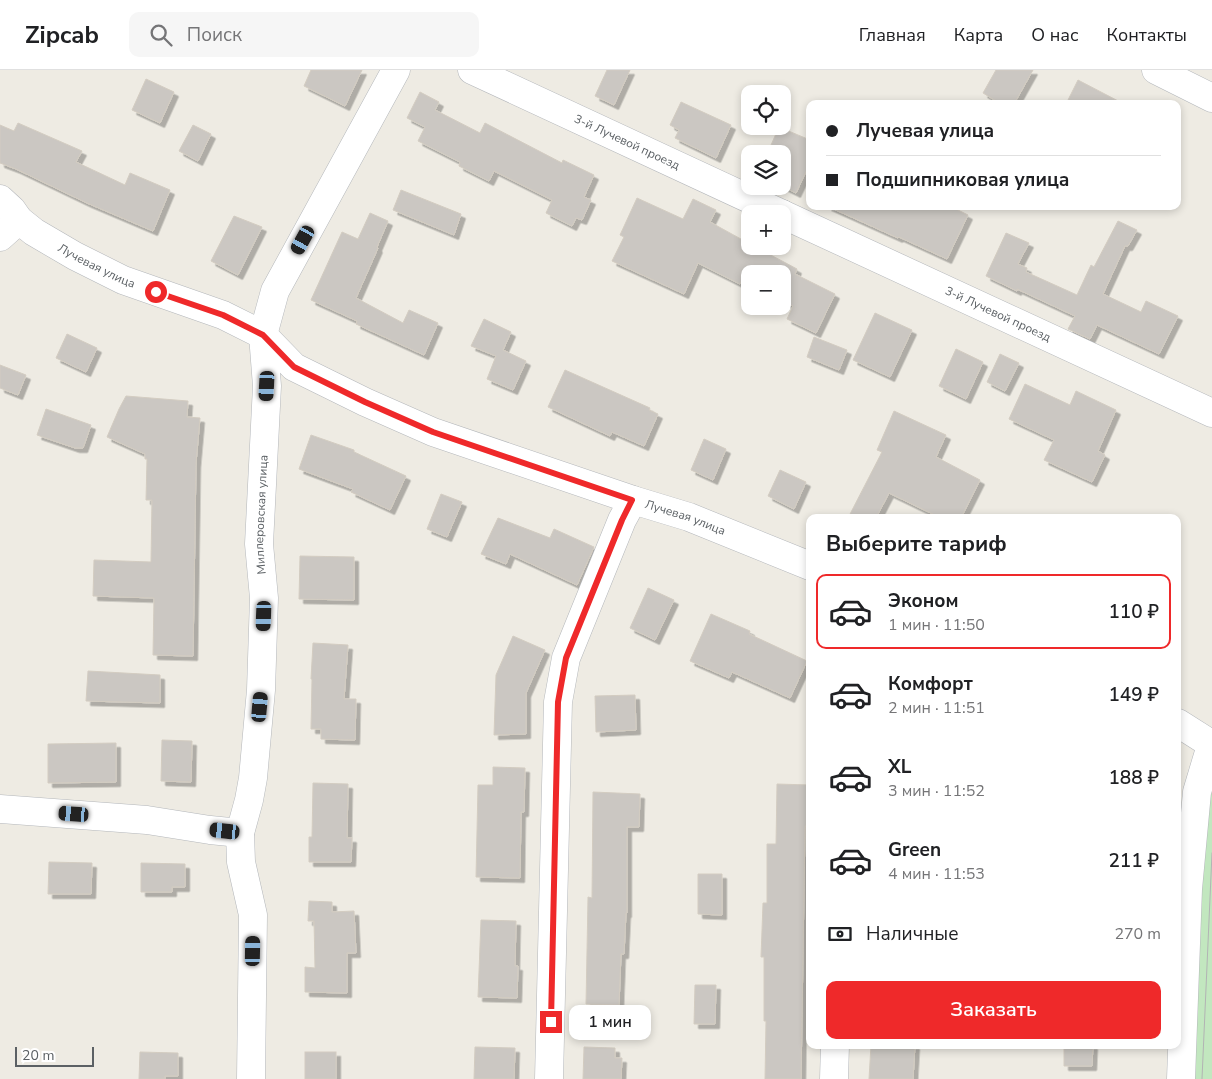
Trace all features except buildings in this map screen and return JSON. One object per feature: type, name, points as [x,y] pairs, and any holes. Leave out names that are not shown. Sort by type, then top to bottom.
[{"type":"street","name":"Миллеровская улица","points":[[251,1079],[254,915],[241,862],[240,833],[254,778],[261,690],[264,598],[259,544],[267,386],[263,335],[275,291],[396,70]]},
{"type":"street","name":"3-й Лучевой проезд","points":[[472,70],[763,205]]},
{"type":"street","points":[[1156,70],[1212,98]]},
{"type":"street","name":"Лучевая улица","points":[[0,199],[12,210],[9,228],[34,232],[74,256],[123,280],[223,315],[263,335],[294,367],[365,402],[433,432],[632,500],[688,517],[806,564]]},
{"type":"street","name":"3-й Лучевой проезд","points":[[791,218],[1212,413]]},
{"type":"street","points":[[550,1079],[558,702],[566,658],[622,520],[632,500]]},
{"type":"street","points":[[1181,725],[1212,743],[1197,792],[1188,889],[1181,1079]]},
{"type":"street","points":[[0,809],[147,820],[240,833]]},
{"type":"street","points":[[834,1079],[835,1049]]},
{"type":"green space","points":[[1212,790],[1212,1079],[1195,1079],[1200,889]]},
{"type":"tram line","points":[[1202,1079],[1212,853]]},
{"type":"route","points":[[156,292],[223,315],[263,335],[294,367],[365,402],[433,432],[632,500],[622,520],[566,658],[558,702],[551,1022]]}]
